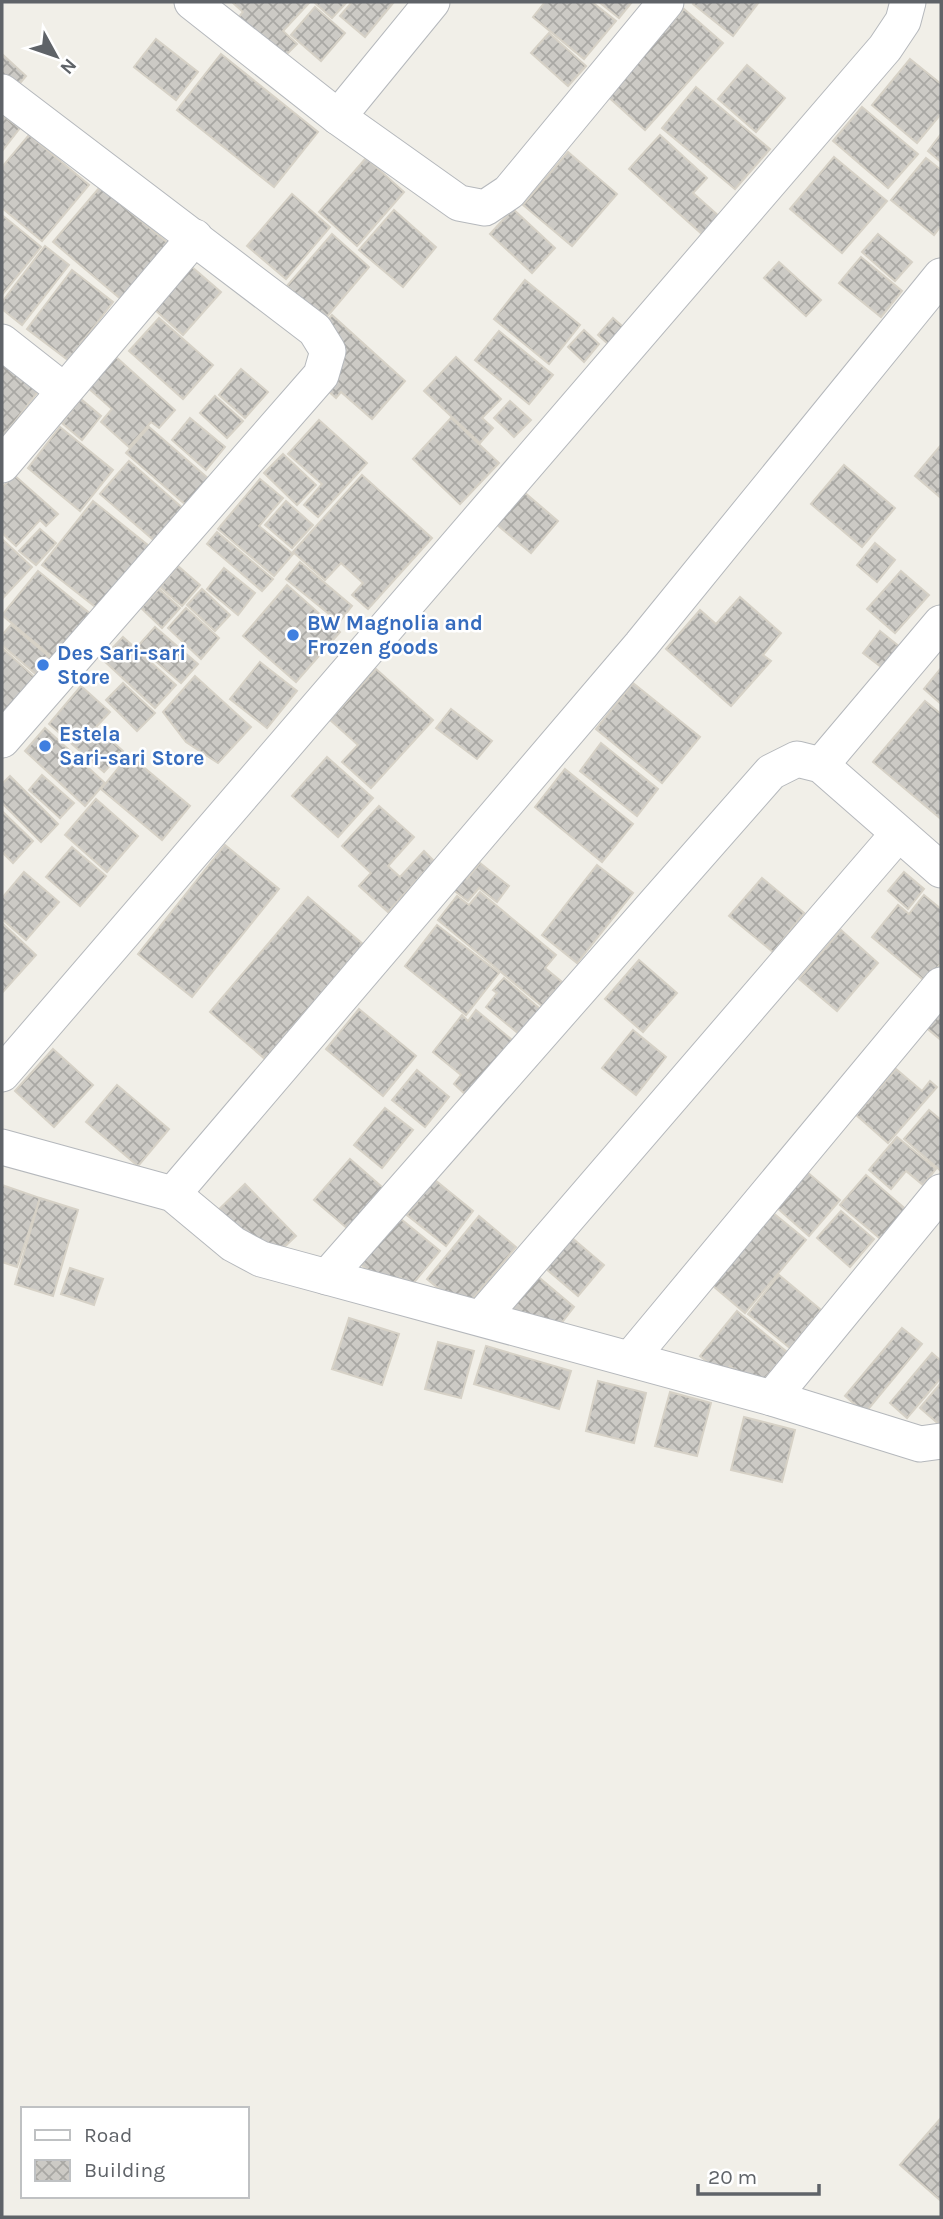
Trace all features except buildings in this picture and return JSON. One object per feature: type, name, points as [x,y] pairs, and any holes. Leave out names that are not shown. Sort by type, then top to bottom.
[{"type":"street","points":[[192,2],[338,117],[459,203],[485,208],[509,192],[666,2]]},
{"type":"street","points":[[338,117],[432,2]]},
{"type":"street","points":[[2,1074],[885,48],[903,20],[908,2]]},
{"type":"street","points":[[2,92],[315,330],[328,351],[321,375],[2,740]]},
{"type":"street","points":[[2,465],[195,237]]},
{"type":"street","points":[[173,1194],[641,645],[941,276]]},
{"type":"street","points":[[2,342],[63,390]]},
{"type":"street","points":[[821,765],[941,623]]},
{"type":"street","points":[[327,1277],[771,772],[797,759],[821,765],[941,870]]},
{"type":"street","points":[[482,1317],[898,834]]},
{"type":"street","points":[[630,1359],[941,985]]},
{"type":"street","points":[[2,1147],[173,1194],[233,1244],[261,1259],[772,1398],[920,1444],[941,1441]]},
{"type":"street","points":[[772,1398],[941,1192]]},
{"type":"place","name":"BW Magnolia and Frozen goods","points":[[293,635]]},
{"type":"place","name":"Des Sari-sari Store","points":[[43,665]]},
{"type":"place","name":"Estela Sari-sari Store","points":[[45,746]]}]
